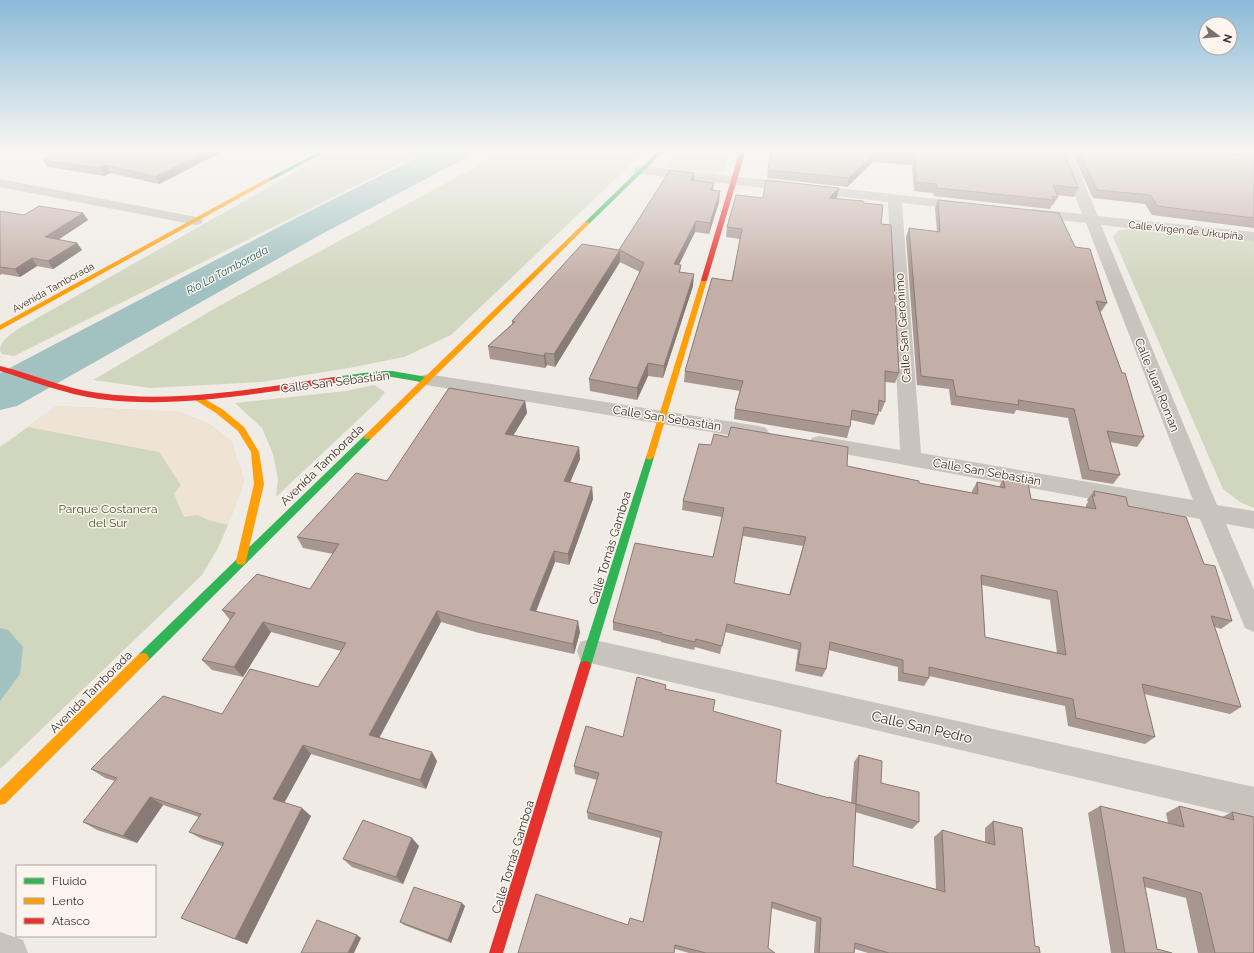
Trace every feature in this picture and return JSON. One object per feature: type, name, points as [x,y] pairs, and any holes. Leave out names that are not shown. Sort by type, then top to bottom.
[{"type":"main road","name":"Avenida Tamborada","points":[[0,328],[244,194]]},
{"type":"main road","name":"Avenida Tamborada","points":[[0,799],[240,561],[617,194]]},
{"type":"main road","name":"Calle Tomás Gamboa","points":[[496,953],[663,416],[730,194]]},
{"type":"main road","name":"Calle San Sebastián","points":[[0,368],[77,392],[129,399],[198,398],[379,374],[392,374],[426,380]]},
{"type":"main road","points":[[198,398],[219,411],[241,429],[255,452],[259,484],[240,561]]},
{"type":"street","points":[[59,194],[196,221]]},
{"type":"street","points":[[863,194],[981,208]]},
{"type":"street","name":"Calle Juan Roman","points":[[1081,194],[1254,620]]},
{"type":"street","name":"Calle San Gerónimo","points":[[895,198],[911,458]]},
{"type":"street","name":"Calle Virgen de Urkupiña","points":[[1020,212],[1254,238]]},
{"type":"street","name":"Calle San Sebastián","points":[[426,380],[663,416],[780,436]]},
{"type":"street","name":"Calle San Sebastián","points":[[803,440],[1254,520]]},
{"type":"street","name":"Calle San Pedro","points":[[590,651],[1254,803]]},
{"type":"street","points":[[0,950],[10,953]]},
{"type":"green space","points":[[256,194],[339,194],[14,356],[2,354],[0,347],[9,336],[18,329]]},
{"type":"green space","points":[[425,194],[599,194],[451,335],[404,357],[349,368],[262,382],[150,388],[93,380],[219,306]]},
{"type":"green space","points":[[1126,229],[1254,242],[1254,508],[1240,502],[1223,489],[1113,237],[1118,231]]},
{"type":"green space","points":[[374,385],[385,392],[380,399],[276,497],[278,479],[273,454],[262,428],[235,403],[346,391]]},
{"type":"green space","name":"Parque Costanera del Sur","points":[[57,406],[180,412],[209,424],[231,441],[244,481],[218,548],[202,575],[0,769],[0,447]]},
{"type":"shaded area","points":[[57,406],[180,412],[209,424],[231,441],[244,481],[228,525],[208,520],[198,515],[184,517],[174,494],[181,485],[159,452],[27,427]]},
{"type":"water","points":[[0,628],[8,630],[23,647],[20,674],[0,701]]},
{"type":"building","points":[[654,194],[719,194],[710,223],[696,221],[674,264],[681,265],[679,272],[694,274],[664,366],[648,363],[637,388],[589,379],[644,263],[620,250],[554,354],[545,353],[544,356],[488,346],[515,322],[512,321],[582,244],[619,250]]},
{"type":"building","points":[[764,194],[833,194],[829,198],[863,201],[863,203],[883,205],[881,224],[891,225],[899,373],[885,371],[885,402],[879,400],[878,415],[852,410],[850,427],[735,409],[743,381],[685,371],[712,278],[732,281],[742,229],[727,227],[736,195],[763,198]]},
{"type":"building","points":[[1000,194],[1057,194],[1058,197],[1052,196],[1054,200]]},
{"type":"building","points":[[1145,194],[1254,194],[1254,218],[1157,206],[1151,195]]},
{"type":"building","points":[[938,200],[1059,213],[1075,247],[1090,249],[1107,303],[1096,301],[1122,373],[1125,373],[1144,437],[1107,431],[1120,475],[1089,470],[1074,409],[1018,400],[1019,405],[956,396],[953,380],[921,376],[909,228],[940,232]]},
{"type":"building","points":[[39,206],[83,213],[45,237],[77,243],[48,261],[32,258],[15,269],[0,267],[0,211],[24,215]]},
{"type":"building","points":[[449,388],[525,401],[505,434],[579,447],[564,481],[592,487],[568,554],[554,551],[530,610],[578,621],[573,644],[476,622],[437,611],[369,735],[432,752],[420,780],[303,745],[273,799],[302,808],[235,939],[181,918],[224,843],[189,832],[201,814],[150,797],[123,836],[83,822],[117,778],[91,769],[163,696],[222,714],[250,669],[318,687],[346,643],[263,622],[234,667],[202,660],[235,613],[222,610],[257,574],[310,589],[339,544],[297,537],[356,473],[387,481]]},
{"type":"building","points":[[731,427],[848,447],[847,466],[919,481],[919,483],[978,494],[977,482],[1005,488],[1003,479],[1028,482],[1031,499],[1096,509],[1092,496],[1095,496],[1094,491],[1126,497],[1128,506],[1186,517],[1204,564],[1215,566],[1232,621],[1211,616],[1241,707],[1142,684],[1155,737],[1076,718],[1073,699],[929,667],[929,678],[903,673],[903,660],[830,642],[826,669],[798,664],[801,643],[727,624],[722,646],[696,639],[695,642],[613,622],[635,543],[713,557],[724,508],[683,501],[699,444],[711,445],[714,434],[728,437]],"holes":[[[744,527],[806,537],[790,595],[734,583]],[[981,575],[1057,591],[1066,655],[985,637]]]},
{"type":"building","points":[[637,677],[666,685],[665,689],[715,700],[713,711],[781,730],[776,783],[856,804],[853,866],[945,892],[942,830],[995,845],[993,821],[1022,828],[1035,946],[1039,947],[1040,953],[889,953],[855,943],[854,953],[819,953],[821,918],[772,902],[768,948],[775,953],[706,953],[675,945],[674,953],[518,953],[536,894],[628,925],[630,918],[643,922],[662,832],[587,812],[599,773],[574,766],[586,726],[623,737]]},
{"type":"building","points":[[859,755],[882,761],[881,783],[919,792],[919,822],[856,804]]},
{"type":"building","points":[[1100,806],[1184,827],[1179,806],[1234,820],[1232,812],[1254,817],[1254,953],[1215,953],[1201,893],[1143,877],[1157,949],[1172,953],[1125,953]]},
{"type":"building","points":[[363,820],[412,838],[396,877],[343,859]]},
{"type":"building","points":[[414,887],[462,903],[448,940],[400,922]]},
{"type":"building","points":[[317,920],[357,935],[348,953],[301,953]]},
{"type":"waterway","name":"Río La Tamborada","points":[[0,394],[307,227],[370,194]]},
{"type":"traffic: fast","points":[[587,223],[616,194]]},
{"type":"traffic: fast","points":[[334,380],[379,374],[392,374],[427,380]]},
{"type":"traffic: fast","points":[[143,658],[368,437]]},
{"type":"traffic: fast","points":[[585,666],[650,457]]},
{"type":"traffic: slow","points":[[0,328],[242,194]]},
{"type":"traffic: slow","points":[[368,437],[587,223]]},
{"type":"traffic: slow","points":[[650,457],[704,280]]},
{"type":"traffic: slow","points":[[198,398],[219,411],[241,429],[255,452],[259,484],[241,561]]},
{"type":"traffic: slow","points":[[0,799],[143,658]]},
{"type":"traffic: jam","points":[[704,280],[730,194]]},
{"type":"traffic: jam","points":[[0,368],[86,394],[128,399],[158,400],[217,396],[334,380]]},
{"type":"traffic: jam","points":[[496,953],[585,666]]}]
